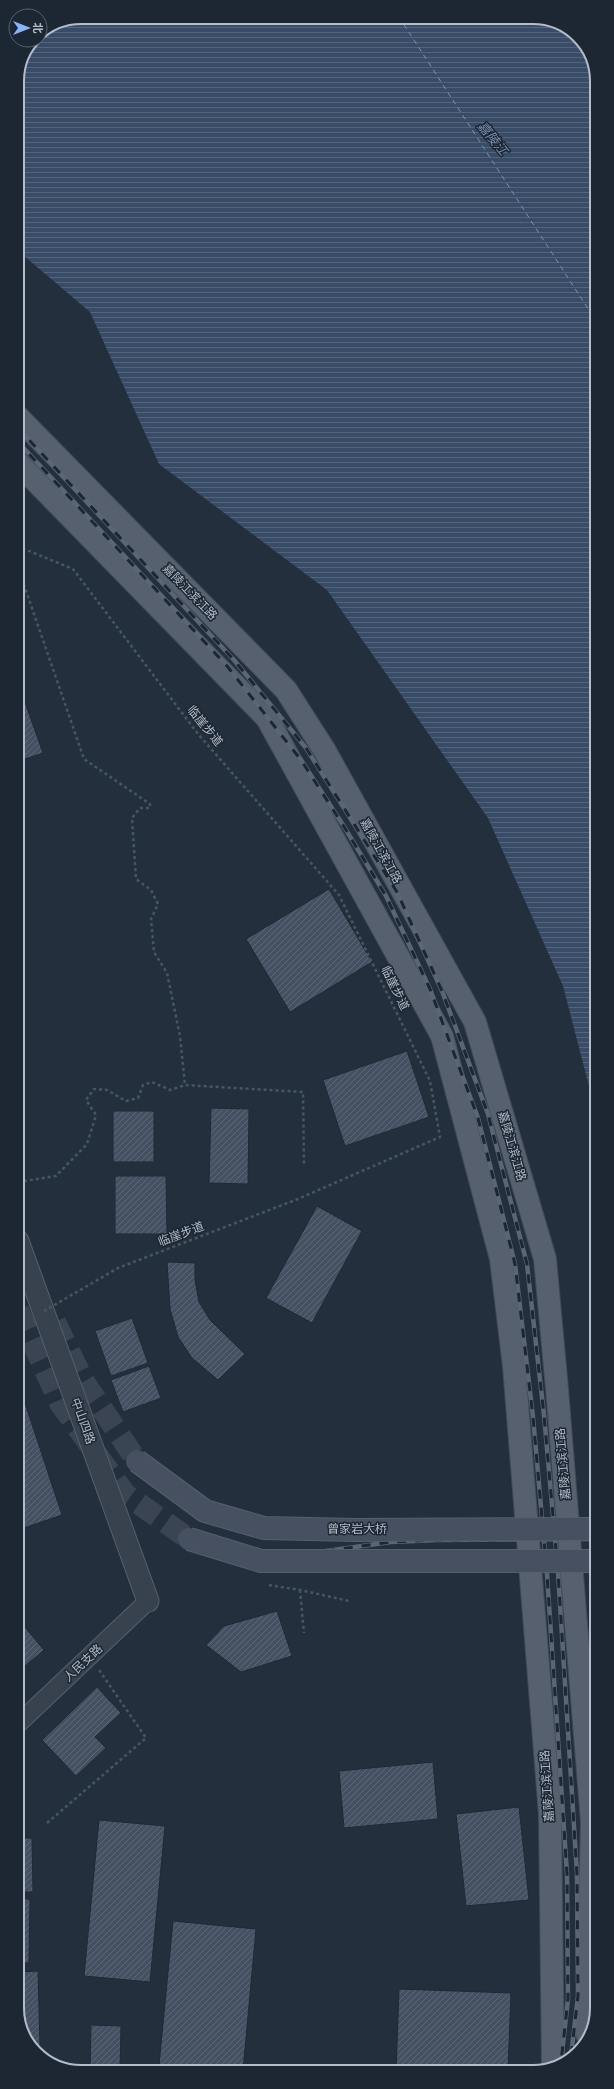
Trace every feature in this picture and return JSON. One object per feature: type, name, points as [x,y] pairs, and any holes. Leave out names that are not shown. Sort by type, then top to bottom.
[{"type":"main road","name":"嘉陵江滨江路","points":[[24,423],[286,690],[325,751],[475,1022],[545,1259],[590,1797]]},
{"type":"main road","name":"嘉陵江滨江路","points":[[24,469],[267,718],[442,1036],[501,1259],[514,1366],[550,1814],[553,2062]]},
{"type":"main road","name":"曾家岩大桥","points":[[137,1460],[205,1511],[264,1528],[355,1530],[590,1529]]},
{"type":"main road","points":[[189,1539],[261,1561],[590,1561]]},
{"type":"main road","name":"嘉陵江滨江路","points":[[588,2023],[590,1928]]},
{"type":"street","name":"中山四路","points":[[24,1257],[148,1601]]},
{"type":"street","name":"人民支路","points":[[24,1718],[148,1601]]},
{"type":"path","name":"临崖步道","points":[[24,549],[73,569],[198,734],[339,895],[430,1081],[440,1137],[298,1199],[118,1268],[44,1311]]},
{"type":"path","points":[[24,585],[84,760],[150,804],[150,808],[140,808],[132,818],[136,879],[151,890],[158,904],[151,919],[154,952],[167,973],[180,1036],[185,1085]]},
{"type":"path","points":[[24,1181],[56,1176],[87,1144],[96,1115],[86,1100],[94,1089],[107,1090],[126,1101],[138,1098],[143,1084],[152,1082],[170,1090],[185,1085],[303,1092],[304,1166]]},
{"type":"path","points":[[269,1585],[349,1601]]},
{"type":"path","points":[[300,1590],[304,1634]]},
{"type":"path","points":[[48,1823],[146,1738],[90,1656]]},
{"type":"water","name":"嘉陵江","points":[[81,24],[537,24],[555,28],[571,38],[582,52],[587,62],[590,81],[590,1090],[563,986],[488,818],[327,590],[159,464],[90,312],[24,256],[24,81],[28,59],[35,48],[48,48],[48,35],[59,28]]},
{"type":"building","points":[[24,699],[43,753],[24,759]]},
{"type":"building","points":[[329,889],[372,962],[290,1012],[246,939]]},
{"type":"building","points":[[407,1051],[429,1117],[345,1146],[323,1080]]},
{"type":"building","points":[[211,1108],[249,1109],[248,1184],[209,1183]]},
{"type":"building","points":[[113,1111],[154,1111],[154,1162],[113,1162]]},
{"type":"building","points":[[115,1176],[166,1176],[167,1234],[115,1234]]},
{"type":"building","points":[[317,1206],[362,1231],[312,1323],[266,1298]]},
{"type":"building","points":[[167,1262],[195,1263],[195,1280],[199,1302],[210,1320],[245,1354],[218,1380],[192,1358],[178,1337],[170,1309]]},
{"type":"building","points":[[132,1318],[148,1363],[111,1376],[95,1331]]},
{"type":"building","points":[[149,1366],[161,1398],[123,1412],[111,1380]]},
{"type":"building","points":[[24,1400],[62,1515],[24,1528]]},
{"type":"building","points":[[277,1611],[292,1656],[241,1672],[206,1645],[224,1626]]},
{"type":"building","points":[[24,1626],[44,1650],[24,1667]]},
{"type":"building","points":[[97,1687],[121,1713],[95,1737],[106,1748],[76,1776],[42,1740]]},
{"type":"building","points":[[433,1762],[438,1819],[344,1828],[339,1771]]},
{"type":"building","points":[[519,1807],[529,1900],[466,1906],[456,1814]]},
{"type":"building","points":[[99,1820],[165,1826],[150,1982],[84,1976]]},
{"type":"building","points":[[24,1838],[32,1838],[33,1892],[24,1892]]},
{"type":"building","points":[[24,1899],[30,1899],[29,1963],[24,1963]]},
{"type":"building","points":[[173,1921],[256,1929],[244,2065],[159,2065]]},
{"type":"building","points":[[38,1971],[40,2046],[36,2043],[28,2030],[25,2019],[24,1972]]},
{"type":"building","points":[[399,1989],[511,1993],[508,2065],[396,2065]]},
{"type":"building","points":[[91,2025],[121,2026],[120,2065],[90,2065]]},
{"type":"ferry route","points":[[404,24],[590,312]]},
{"type":"tunnel","points":[[55,1322],[84,1382],[137,1461]]},
{"type":"tunnel","points":[[24,1323],[60,1403],[125,1494],[189,1539]]},
{"type":"railway","points":[[24,435],[234,660],[306,748],[397,892],[442,991],[488,1114],[527,1264],[544,1415],[558,1572],[577,1874],[578,1996],[572,2049]]},
{"type":"railway","points":[[24,448],[227,666],[301,760],[386,896],[430,989],[478,1118],[515,1264],[533,1417],[547,1574],[567,1874],[568,1999],[562,2057]]},
{"type":"railway","points":[[326,1551],[391,1542],[439,1540],[590,1539]]},
{"type":"railway","points":[[322,1565],[393,1556],[590,1552]]}]
